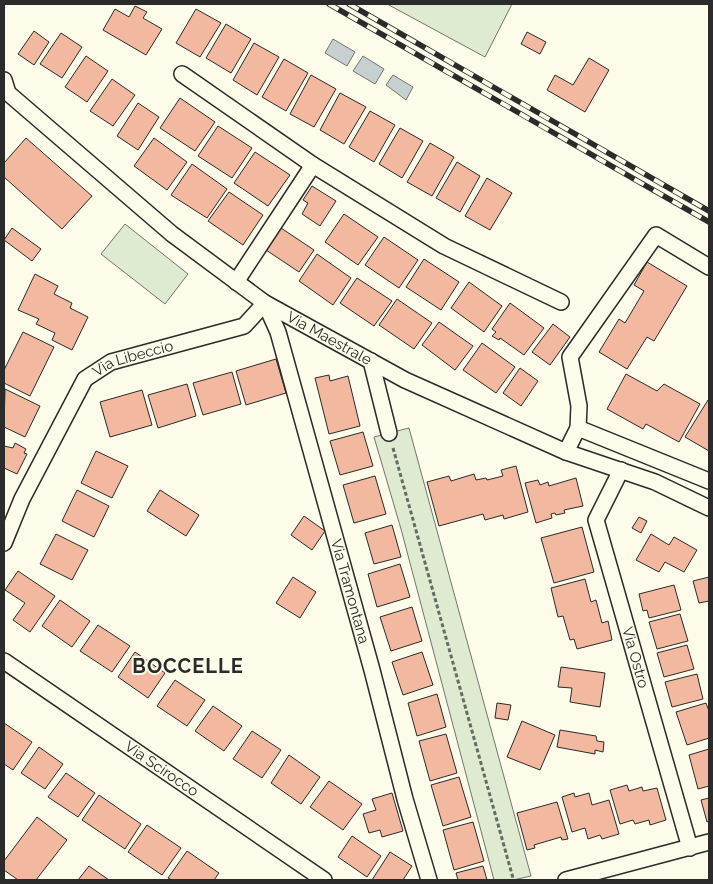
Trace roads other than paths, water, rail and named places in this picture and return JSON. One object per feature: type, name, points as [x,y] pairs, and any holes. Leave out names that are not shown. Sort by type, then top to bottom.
[{"type":"street","points":[[182,74],[313,165],[444,246],[561,302]]},
{"type":"street","name":"Via Maestrale","points":[[5,91],[172,234],[265,303],[405,380],[566,452],[655,482],[709,508]]},
{"type":"street","points":[[236,282],[313,165]]},
{"type":"street","points":[[566,452],[578,428],[579,406],[570,357],[656,235],[709,267]]},
{"type":"street","name":"Via Libeccio","points":[[4,543],[9,515],[22,499],[85,379],[111,362],[244,326],[265,303]]},
{"type":"street","name":"Via Tramontana","points":[[265,303],[278,332],[372,670],[405,799],[429,880]]},
{"type":"street","points":[[371,361],[389,434]]},
{"type":"street","points":[[578,428],[709,481]]},
{"type":"street","name":"Via Ostro","points":[[621,470],[596,520],[690,848]]},
{"type":"street","name":"Via Scirocco","points":[[4,662],[141,753],[320,879]]},
{"type":"street","points":[[566,880],[709,842]]},
{"type":"railway","points":[[329,4],[709,222]]},
{"type":"railway","points":[[349,4],[709,211]]},
{"type":"district","name":"BOCCELLE","points":[[188,666]]}]
